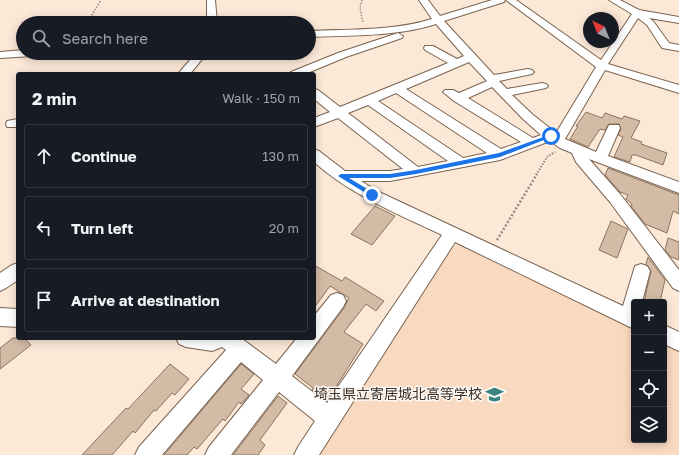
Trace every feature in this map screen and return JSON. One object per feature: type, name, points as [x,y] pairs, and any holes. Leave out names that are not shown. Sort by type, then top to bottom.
[{"type":"street","points":[[211,0],[212,16]]},
{"type":"street","points":[[423,0],[437,21],[492,80],[581,159],[674,270],[679,283]]},
{"type":"street","points":[[316,34],[399,29],[437,21],[501,0]]},
{"type":"street","points":[[510,0],[602,66],[679,89]]},
{"type":"street","points":[[613,0],[650,23],[666,46],[679,48]]},
{"type":"street","points":[[563,143],[602,66],[636,13]]},
{"type":"street","points":[[636,13],[677,19],[679,29]]},
{"type":"street","points":[[300,72],[342,55],[400,35],[403,33],[399,29]]},
{"type":"street","points":[[429,48],[456,63]]},
{"type":"street","points":[[0,55],[16,54]]},
{"type":"street","points":[[316,122],[471,57]]},
{"type":"street","points":[[186,72],[196,60]]},
{"type":"street","points":[[528,72],[492,80],[454,95],[532,143]]},
{"type":"street","points":[[505,93],[542,86]]},
{"type":"street","points":[[397,88],[500,155]]},
{"type":"street","points":[[316,95],[416,172]]},
{"type":"street","points":[[369,100],[460,163]]},
{"type":"street","points":[[600,158],[614,128]]},
{"type":"street","points":[[341,176],[390,176],[500,155],[532,143],[563,143],[679,188]]},
{"type":"street","points":[[316,156],[341,176],[372,195],[631,318]]},
{"type":"street","points":[[306,455],[452,233]]},
{"type":"street","points":[[0,283],[16,271]]},
{"type":"street","points":[[636,299],[641,271]]},
{"type":"street","points":[[316,328],[337,301]]},
{"type":"street","points":[[0,317],[16,318]]},
{"type":"street","points":[[666,335],[679,342]]},
{"type":"street","points":[[199,340],[212,342],[217,340]]},
{"type":"street","points":[[217,455],[307,340]]},
{"type":"street","points":[[147,455],[233,344],[330,420]]},
{"type":"path","points":[[91,16],[101,0]]},
{"type":"path","points":[[362,0],[360,8],[365,32]]},
{"type":"path","points":[[490,251],[547,157],[563,143]]},
{"type":"shaded area","name":"埼玉県立寄居城北高等学校","points":[[464,244],[631,326],[631,443],[667,443],[667,342],[679,348],[679,455],[317,455],[453,246]]},
{"type":"building","points":[[586,112],[602,118],[605,113],[622,119],[624,116],[640,121],[631,138],[642,142],[641,144],[667,153],[663,165],[636,155],[632,155],[630,162],[614,157],[623,137],[618,135],[621,129],[619,124],[609,124],[605,130],[600,129],[588,147],[570,139],[578,126],[576,126]]},
{"type":"building","points":[[608,168],[679,195],[679,214],[673,211],[667,233],[645,224],[631,206],[632,204],[626,199],[628,195],[620,192],[605,175]]},
{"type":"building","points":[[375,206],[395,216],[372,245],[351,234]]},
{"type":"building","points":[[611,221],[628,229],[617,258],[599,250]]},
{"type":"building","points":[[668,238],[679,242],[679,260],[671,257],[665,250]]},
{"type":"building","points":[[648,257],[665,280],[661,299],[645,299],[651,271],[646,264]]},
{"type":"building","points":[[316,266],[342,281],[345,277],[384,301],[376,311],[366,304],[344,332],[363,344],[327,401],[312,390],[313,388],[295,374],[344,308],[349,298],[330,286],[316,305]]},
{"type":"building","points":[[13,338],[16,338],[16,340],[26,340],[31,345],[0,369],[0,348]]},
{"type":"building","points":[[170,364],[189,379],[175,395],[172,393],[156,411],[154,410],[135,433],[133,431],[112,455],[82,455],[126,408],[128,409]]},
{"type":"building","points":[[241,364],[254,374],[241,389],[249,395],[241,404],[239,402],[225,421],[223,419],[197,449],[194,447],[187,455],[164,455]]},
{"type":"building","points":[[278,396],[287,403],[260,440],[265,445],[258,455],[233,455]]},
{"type":"place","name":"埼玉県立寄居城北高等学校","points":[[495,394]]},
{"type":"route","points":[[372,195],[341,176],[390,176],[416,172],[500,155],[551,136]]}]
